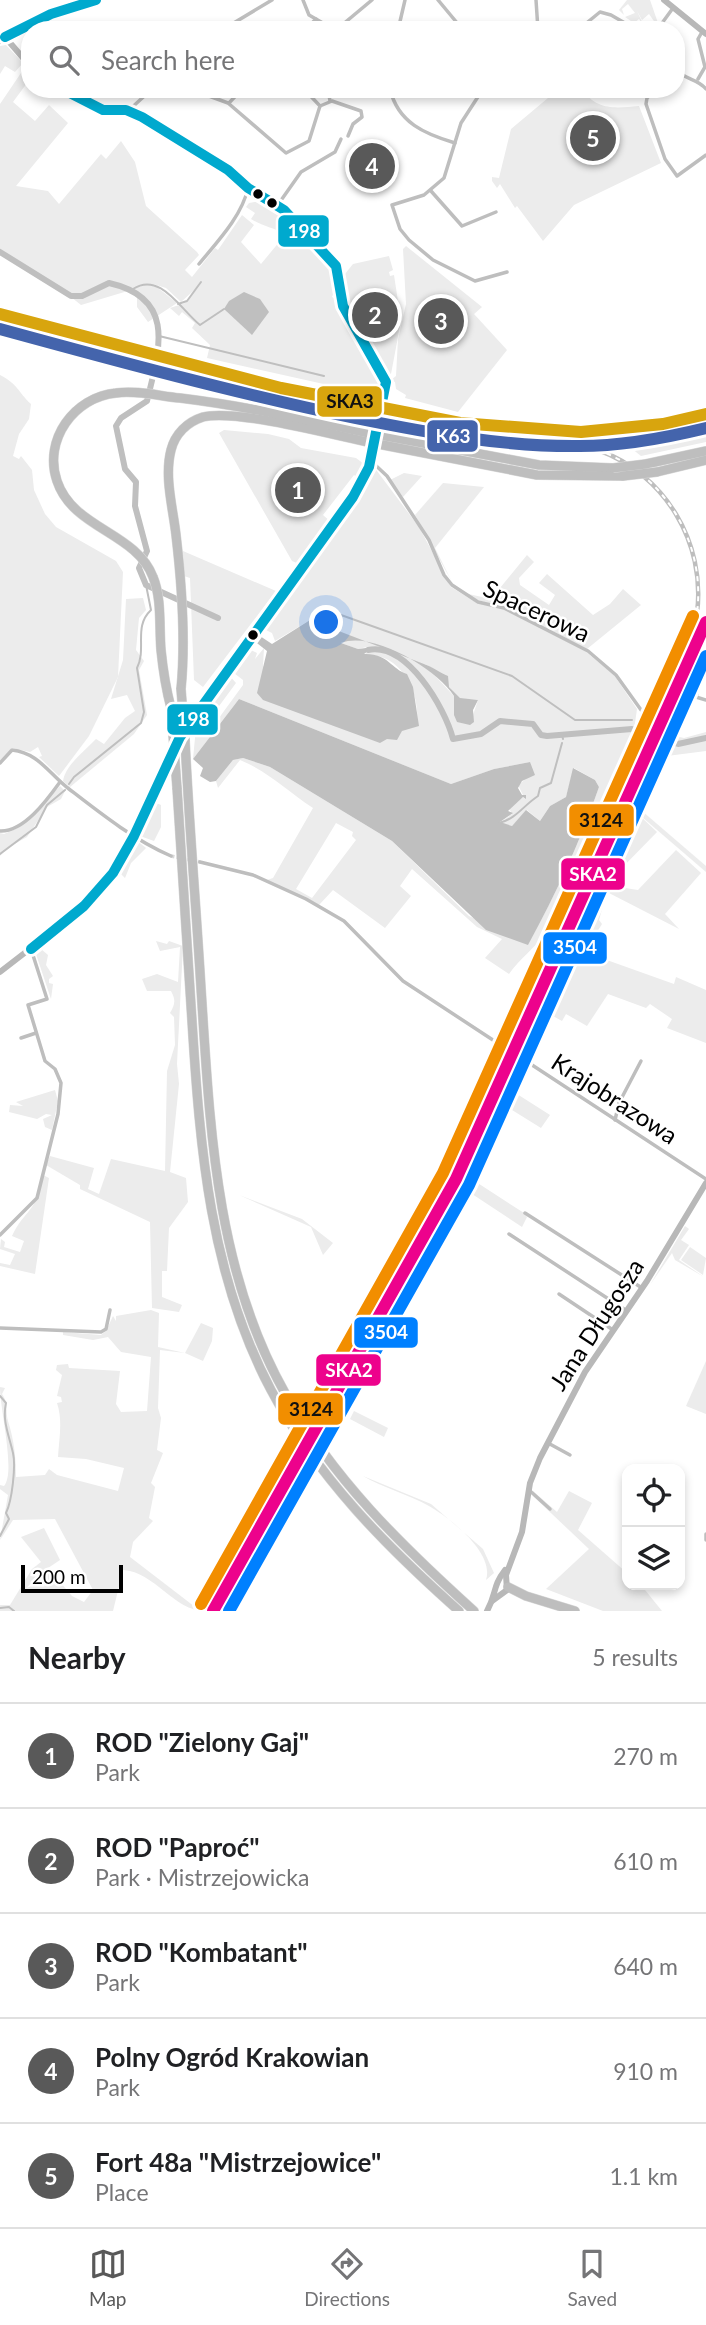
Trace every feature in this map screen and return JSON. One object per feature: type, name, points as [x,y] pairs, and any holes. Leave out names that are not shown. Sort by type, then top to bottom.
[{"type":"highway","points":[[459,1611],[372,1529],[318,1463],[262,1372],[234,1306],[223,1273],[208,1204],[195,1066],[171,708],[153,576],[144,561],[71,505],[60,489],[54,467],[57,441],[66,421],[85,403],[111,393],[162,396],[284,415],[376,439],[537,475],[623,476],[657,472],[706,460]]},
{"type":"highway","points":[[474,1611],[382,1524],[324,1453],[302,1422],[272,1368],[247,1307],[220,1203],[206,1070],[181,689],[183,633],[169,489],[171,452],[177,437],[191,423],[209,416],[296,426],[539,465],[613,468],[706,451]]},
{"type":"highway","points":[[502,1588],[557,1611]]},
{"type":"highway","points":[[502,1588],[575,1611]]},
{"type":"street","points":[[38,21],[96,0]]},
{"type":"street","points":[[241,21],[272,0]]},
{"type":"street","points":[[303,0],[309,15],[320,21]]},
{"type":"street","points":[[347,21],[372,0]]},
{"type":"street","points":[[400,21],[405,0]]},
{"type":"street","points":[[438,0],[456,21]]},
{"type":"street","points":[[536,0],[537,21]]},
{"type":"street","points":[[664,0],[705,35],[698,41],[705,67],[698,79]]},
{"type":"street","points":[[664,21],[673,8]]},
{"type":"street","points":[[589,21],[600,12],[621,21]]},
{"type":"street","points":[[3,39],[21,30]]},
{"type":"street","points":[[0,31],[3,39],[21,57]]},
{"type":"street","points":[[685,75],[698,79],[706,89]]},
{"type":"street","points":[[0,972],[97,894],[118,865],[180,737],[353,497],[370,460],[385,397],[384,373],[342,304],[336,266],[303,228],[228,170],[128,111],[103,110],[80,98]]},
{"type":"street","points":[[128,111],[142,98]]},
{"type":"street","points":[[214,98],[228,103],[281,150],[288,153],[309,141],[320,106],[330,101],[361,111],[362,117],[353,124],[348,136]]},
{"type":"street","points":[[228,103],[233,98]]},
{"type":"street","points":[[312,98],[320,106]]},
{"type":"street","points":[[394,98],[411,124],[428,134],[455,143]]},
{"type":"street","points":[[476,98],[465,114],[447,172],[431,191],[392,205],[404,236],[430,258],[470,279],[481,280],[507,272]]},
{"type":"street","points":[[647,98],[646,104],[670,167],[677,176],[706,155]]},
{"type":"street","points":[[277,206],[300,172],[335,152],[341,139]]},
{"type":"street","points":[[247,199],[248,188]]},
{"type":"street","points":[[431,191],[462,226],[496,212]]},
{"type":"street","points":[[198,264],[247,199],[257,194]]},
{"type":"street","name":"Spacerowa","points":[[370,460],[387,476],[429,540],[444,575],[462,594],[504,608],[588,651],[616,675],[652,727],[665,732],[672,730],[687,700],[696,697]]},
{"type":"street","points":[[706,660],[696,697],[706,700]]},
{"type":"street","points":[[0,763],[12,750],[36,757],[60,782],[134,836],[170,856]]},
{"type":"street","points":[[0,831],[8,831],[25,821],[60,782]]},
{"type":"street","name":"Krajobrazowa","points":[[200,862],[253,875],[306,899],[344,921],[391,971],[499,1044],[507,1044],[514,1035],[522,1036],[527,1041],[524,1055],[526,1061],[706,1183]]},
{"type":"street","points":[[0,1235],[37,1198],[54,1130],[61,1083],[55,1069],[45,1060],[28,1005],[47,999],[31,949]]},
{"type":"street","points":[[21,1038],[36,1033]]},
{"type":"street","points":[[615,1120],[619,1103],[641,1061]]},
{"type":"street","name":"Jana Długosza","points":[[502,1588],[522,1532],[533,1473],[548,1443],[585,1372],[642,1289],[706,1183]]},
{"type":"street","points":[[525,1213],[642,1289]]},
{"type":"street","points":[[509,1234],[627,1311]]},
{"type":"street","points":[[559,1294],[613,1330]]},
{"type":"street","points":[[2,1328],[101,1332],[106,1329],[110,1310]]},
{"type":"street","points":[[548,1443],[570,1455]]},
{"type":"street","points":[[529,1490],[550,1509]]},
{"type":"street","points":[[706,1534],[706,1540]]},
{"type":"street","points":[[487,1611],[502,1588]]},
{"type":"shaded area","points":[[627,0],[650,0],[657,21],[654,21],[649,14],[642,20],[637,11],[642,21],[631,21],[625,17],[635,13],[628,4],[622,9],[624,15],[619,10]]},
{"type":"shaded area","points":[[6,45],[21,61],[15,72],[5,66],[0,74],[0,46]]},
{"type":"shaded area","points":[[21,73],[21,91],[13,102],[35,121],[49,105],[68,123],[16,186],[48,191],[59,204],[101,154],[106,159],[121,141],[135,162],[146,206],[199,255],[185,270],[192,277],[215,248],[218,250],[242,215],[254,225],[241,242],[261,264],[285,235],[251,219],[255,213],[246,207],[249,203],[265,200],[305,236],[332,268],[336,282],[332,297],[337,300],[383,384],[382,397],[207,358],[210,345],[192,328],[195,323],[182,312],[179,316],[170,308],[185,303],[201,284],[181,302],[166,288],[153,284],[177,303],[148,322],[137,307],[137,296],[131,290],[81,305],[51,281],[0,249],[0,104]]},
{"type":"shaded area","points":[[548,98],[590,98],[600,105],[639,106],[661,163],[574,205],[543,241],[517,206],[515,208],[500,184],[497,188],[492,181],[492,177],[499,178],[511,129]]},
{"type":"shaded area","points":[[371,144],[382,182],[379,191],[374,191],[362,150]]},
{"type":"shaded area","points":[[406,246],[482,307],[474,314],[507,350],[458,412],[405,398],[406,395],[396,389],[395,382],[391,380],[396,376],[398,339],[406,304],[403,249]]},
{"type":"shaded area","points":[[389,256],[393,270],[389,272],[390,276],[394,275],[401,321],[391,374],[388,375],[346,306],[345,274],[353,264]]},
{"type":"shaded area","points":[[244,292],[260,299],[269,312],[252,335],[224,309],[229,301]]},
{"type":"shaded area","points":[[0,319],[49,334],[42,350],[12,339],[0,330]]},
{"type":"shaded area","points":[[0,375],[14,385],[31,404],[29,419],[19,434],[13,456],[19,459],[21,456],[32,470],[34,490],[45,514],[56,527],[116,561],[123,572],[118,677],[89,736],[59,776],[39,757],[42,756],[38,747],[30,752],[12,748],[0,761]]},
{"type":"shaded area","points":[[706,424],[706,442],[641,456],[616,436],[660,434]]},
{"type":"shaded area","points":[[224,430],[289,439],[301,448],[356,458],[364,464],[358,478],[354,475],[323,515],[331,522],[299,564],[292,561],[219,433]]},
{"type":"shaded area","points":[[374,467],[419,527],[451,587],[477,603],[504,609],[585,651],[614,675],[637,709],[635,723],[649,728],[518,1032],[517,1011],[520,1013],[547,951],[546,933],[509,974],[485,958],[502,939],[477,927],[412,869],[400,886],[411,896],[385,928],[333,890],[319,905],[267,880],[273,878],[313,808],[269,776],[240,760],[218,788],[216,781],[233,760],[243,758],[270,767],[392,841],[469,916],[528,944],[558,887],[584,828],[599,787],[595,780],[574,768],[566,797],[550,806],[540,821],[527,810],[512,826],[499,823],[512,814],[509,808],[523,797],[525,799],[518,785],[531,775],[530,762],[494,769],[451,784],[239,699],[193,759],[197,717],[228,674],[236,683],[211,717],[216,722],[243,685],[243,680],[230,670],[247,648],[257,653],[255,659],[264,648],[263,666],[387,739],[417,721],[415,697],[405,675],[387,659],[376,655],[363,655],[372,650],[367,647],[358,649],[341,643],[355,638],[310,620],[275,641],[272,633],[262,628],[370,468]],"holes":[[[424,664],[442,676],[456,696],[465,700],[478,700],[473,715],[454,715],[454,696]],[[336,823],[353,832],[352,836],[356,840],[312,898],[296,889]]]},
{"type":"shaded area","points":[[404,473],[422,476],[403,497],[390,480]]},
{"type":"shaded area","points":[[443,483],[484,487],[435,548],[452,582],[415,515]]},
{"type":"shaded area","points":[[183,551],[276,591],[203,687],[194,680],[190,578],[184,576]]},
{"type":"shaded area","points":[[527,555],[534,562],[519,578],[520,585],[549,605],[555,595],[539,583],[547,574],[593,615],[610,604],[623,589],[641,605],[587,649],[514,611],[464,593],[491,599]]},
{"type":"shaded area","points":[[143,598],[146,610],[139,618],[136,650],[144,661],[139,670],[147,715],[134,734],[70,787],[63,781],[72,764],[96,739],[104,744],[125,718],[135,711],[127,695],[111,699],[123,660],[126,599]]},
{"type":"shaded area","points":[[310,620],[367,642],[354,640],[341,643],[358,649],[374,647],[364,654],[379,656],[407,674],[413,687],[419,726],[402,731],[397,740],[387,739],[380,743],[263,700],[257,693],[267,651],[253,640],[257,634],[272,644]]},
{"type":"shaded area","points":[[367,642],[386,647],[409,658],[384,648]]},
{"type":"shaded area","points":[[676,657],[652,721],[643,706]]},
{"type":"shaded area","points":[[409,658],[448,676],[449,687],[460,698],[478,700],[473,710],[474,722],[470,725],[457,722],[454,715],[454,696],[446,685]]},
{"type":"shaded area","points":[[239,699],[451,784],[494,769],[530,762],[535,775],[522,781],[518,788],[522,795],[526,795],[526,799],[523,797],[508,811],[513,813],[500,822],[512,826],[526,810],[540,821],[550,806],[566,797],[573,768],[595,780],[599,787],[584,828],[528,945],[486,930],[392,841],[270,767],[243,758],[233,760],[216,781],[210,782],[200,776],[203,768],[193,759]]},
{"type":"shaded area","points":[[706,732],[706,751],[667,756],[663,741],[666,734],[684,738]]},
{"type":"shaded area","points":[[662,743],[663,756],[639,815],[657,832],[615,875],[625,888],[638,890],[676,850],[701,873],[665,914],[679,929],[607,892],[599,920],[602,924],[589,945],[590,954],[674,984],[676,977],[706,990],[706,1043],[667,1028],[672,1019],[650,1004],[646,1008],[608,994],[587,1026],[566,1014],[562,1021],[553,1016],[538,1044],[527,1036]]},
{"type":"shaded area","points":[[60,786],[65,791],[61,799],[47,807],[27,837],[7,848],[0,856],[0,833],[18,828]]},
{"type":"shaded area","points":[[154,802],[161,805],[161,827],[154,841],[140,836],[140,832]]},
{"type":"shaded area","points":[[642,811],[706,866],[706,872],[642,817]]},
{"type":"shaded area","points":[[136,840],[146,848],[131,863],[125,878],[119,872],[103,890]]},
{"type":"shaded area","points":[[47,940],[41,949],[48,955],[46,965],[53,976],[49,979],[49,983],[53,984],[51,999],[36,954],[39,945]]},
{"type":"shaded area","points":[[156,941],[167,944],[169,941],[183,946],[177,1064],[179,1084],[170,1172],[186,1178],[188,1202],[169,1228],[167,1271],[162,1271],[162,1297],[182,1305],[179,1312],[152,1308],[150,1222],[80,1189],[80,1185],[46,1165],[50,1156],[94,1168],[88,1189],[99,1194],[111,1159],[165,1171],[167,1071],[175,1045],[174,1017],[170,1013],[174,1000],[171,991],[147,991],[142,979],[157,974],[178,982],[180,947],[160,951]]},
{"type":"shaded area","points":[[517,1035],[457,1170],[452,1163],[507,1049]]},
{"type":"shaded area","points":[[506,1087],[550,1115],[541,1128],[501,1103]]},
{"type":"shaded area","points":[[55,1090],[58,1101],[52,1130],[45,1127],[43,1119],[52,1115],[46,1114],[37,1119],[9,1112],[10,1105],[23,1106],[16,1102]]},
{"type":"shaded area","points":[[43,1175],[49,1178],[35,1274],[0,1266],[0,1263],[10,1265],[15,1254],[0,1249],[1,1239],[5,1242],[4,1247],[20,1252],[24,1241],[12,1236],[34,1204]]},
{"type":"shaded area","points":[[470,1178],[524,1213],[527,1217],[522,1227],[466,1190],[452,1212]]},
{"type":"shaded area","points":[[239,1195],[302,1219],[333,1243],[323,1255],[311,1227]]},
{"type":"shaded area","points":[[685,1226],[689,1229],[681,1240],[689,1245],[679,1260],[704,1277],[675,1260],[672,1253],[650,1285]]},
{"type":"shaded area","points":[[690,1247],[706,1258],[703,1275],[681,1260]]},
{"type":"shaded area","points":[[151,1310],[159,1313],[158,1347],[185,1353],[160,1350],[158,1408],[161,1418],[157,1450],[163,1453],[151,1483],[155,1487],[149,1518],[153,1521],[133,1542],[130,1557],[199,1610],[184,1605],[145,1577],[123,1570],[113,1611],[0,1611],[0,1605],[10,1605],[32,1569],[41,1562],[21,1537],[44,1528],[60,1560],[48,1568],[72,1596],[84,1602],[93,1590],[55,1519],[13,1520],[0,1540],[8,1495],[0,1489],[0,1485],[4,1486],[8,1468],[0,1387],[5,1388],[2,1394],[13,1442],[16,1477],[45,1475],[49,1469],[57,1475],[118,1491],[124,1468],[86,1459],[58,1457],[60,1423],[57,1403],[62,1402],[61,1397],[57,1396],[62,1375],[56,1370],[57,1365],[68,1364],[69,1368],[120,1371],[116,1404],[121,1412],[147,1411],[151,1357],[121,1352],[108,1337],[93,1340],[63,1335],[63,1332],[101,1335],[113,1316],[116,1321],[116,1316]]},
{"type":"shaded area","points":[[201,1323],[213,1328],[212,1341],[203,1361],[185,1353]]},
{"type":"shaded area","points":[[334,1360],[344,1362],[317,1414],[314,1413],[326,1390]]},
{"type":"shaded area","points":[[706,1361],[706,1414],[686,1406]]},
{"type":"shaded area","points":[[354,1411],[388,1428],[384,1437],[350,1419]]},
{"type":"shaded area","points":[[363,1476],[431,1504],[450,1521],[421,1502]]},
{"type":"shaded area","points":[[533,1491],[557,1512],[569,1491],[592,1503],[578,1530],[622,1569],[622,1590],[645,1590],[662,1611],[603,1611],[546,1589],[589,1549],[533,1496]]},
{"type":"shaded area","points":[[469,1537],[483,1549],[494,1573],[486,1580],[484,1559]]},
{"type":"waterway","points":[[0,252],[71,296],[82,296],[109,283],[130,290],[145,300],[154,313],[158,344],[147,401],[121,418],[116,426],[125,469],[136,482],[135,506],[147,551],[139,568],[146,585],[218,618]]},
{"type":"waterway","points":[[178,304],[187,301],[201,282]]},
{"type":"waterway","points":[[133,289],[143,285],[161,289],[200,325],[224,309]]},
{"type":"waterway","points":[[159,336],[324,376]]},
{"type":"waterway","points":[[305,409],[376,423]]},
{"type":"waterway","points":[[382,424],[416,433]]},
{"type":"waterway","points":[[69,784],[74,777],[141,723],[144,712],[137,668],[141,653],[141,631],[151,610],[146,585]]},
{"type":"waterway","points":[[327,610],[512,676],[575,720],[632,720]]},
{"type":"waterway","points":[[368,650],[383,650],[410,666],[433,695],[453,739],[481,734],[500,721],[533,724],[541,735],[547,736],[632,729],[678,744],[706,738]]},
{"type":"waterway","points":[[562,735],[563,739]]},
{"type":"waterway","points":[[499,823],[515,815],[538,796],[540,788],[551,783],[562,743]]},
{"type":"waterway","points":[[0,854],[36,827],[47,805],[65,790]]},
{"type":"waterway","points":[[0,1396],[6,1403],[5,1422],[14,1466],[12,1492],[6,1513],[9,1519],[0,1536]]},
{"type":"waterway","points":[[0,1608],[9,1607],[14,1611]]},
{"type":"tunnel","points":[[171,856],[200,862]]},
{"type":"railway","points":[[411,414],[487,434],[586,446],[622,461],[643,476],[661,494],[676,514],[687,537],[695,561],[698,587],[692,640],[663,719]]},
{"type":"transit line","name":"198","points":[[37,21],[96,0]]},
{"type":"transit line","name":"198","points":[[5,37],[21,29]]},
{"type":"transit line","name":"198","points":[[31,949],[84,906],[113,873],[134,836],[180,737],[353,497],[369,467],[386,382],[343,306],[336,266],[284,210],[248,188],[228,170],[142,117],[126,110],[103,110],[80,98]]},
{"type":"transit line","name":"SKA3","points":[[0,314],[281,388],[460,423],[581,432],[663,424],[706,414]]},
{"type":"transit line","name":"K63","points":[[0,329],[265,398],[383,424],[467,438],[552,446],[596,446],[644,441],[706,428]]},
{"type":"transit line","name":"3124","points":[[201,1604],[443,1173],[693,616]]},
{"type":"transit line","name":"SKA2","points":[[213,1611],[456,1179],[706,622]]},
{"type":"transit line","name":"3504","points":[[229,1611],[469,1185],[706,656]]},
{"type":"place","name":"Fort 48a \"Mistrzejowice\"","points":[[593,138]]},
{"type":"place","name":"Polny Ogród Krakowian","points":[[372,166]]},
{"type":"place","name":"ROD \"Paproć\"","points":[[375,315]]},
{"type":"place","name":"ROD \"Kombatant\"","points":[[441,321]]},
{"type":"place","name":"ROD \"Zielony Gaj\"","points":[[298,490]]}]
